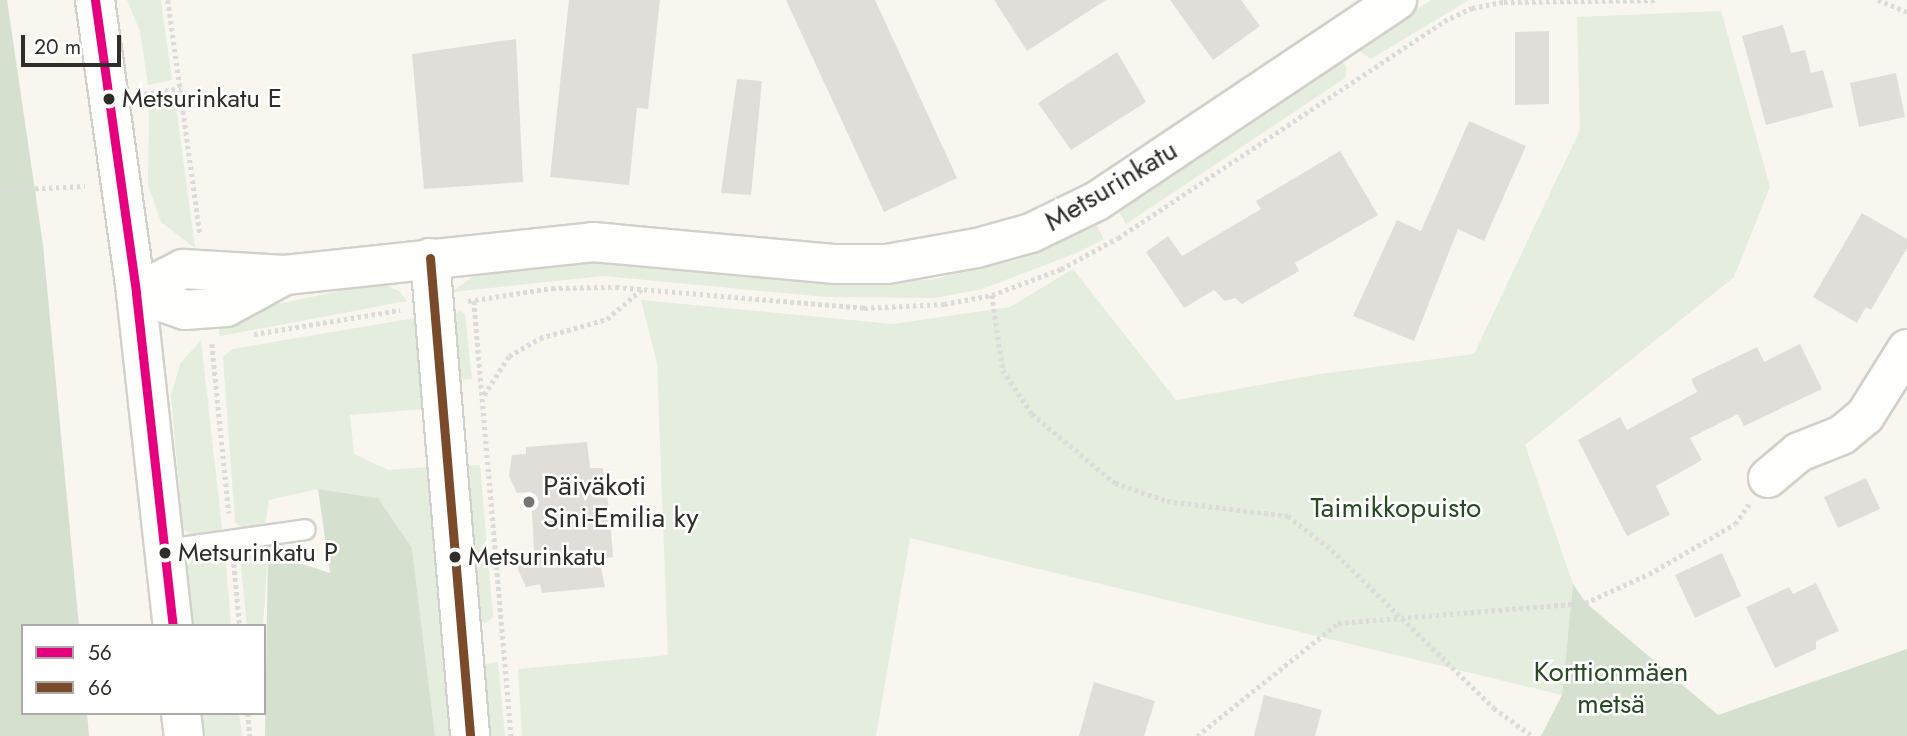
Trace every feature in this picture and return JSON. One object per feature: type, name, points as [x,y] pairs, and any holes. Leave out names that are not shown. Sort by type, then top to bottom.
[{"type":"street","points":[[95,0],[136,293],[173,624]]},
{"type":"street","name":"Metsurinkatu","points":[[136,293],[183,269],[285,275],[593,242],[887,264],[977,248],[1031,233],[1097,201],[1372,6]]},
{"type":"street","points":[[430,258],[470,736]]},
{"type":"street","points":[[1768,478],[1799,452],[1842,435],[1865,415],[1907,349]]},
{"type":"street","points":[[181,715],[184,736]]},
{"type":"lane","points":[[165,549],[304,529]]},
{"type":"path","points":[[1878,0],[1907,12]]},
{"type":"path","points":[[144,94],[181,88]]},
{"type":"path","points":[[0,190],[121,182]]},
{"type":"path","points":[[483,397],[509,356],[540,338],[607,319],[643,289]]},
{"type":"path","points":[[992,295],[1003,370],[1032,414],[1115,483],[1167,501],[1288,516],[1332,550],[1398,619],[1494,708],[1532,736]]},
{"type":"path","points":[[474,301],[511,736]]},
{"type":"path","points":[[1197,736],[1338,623],[1586,603],[1649,574],[1735,524],[1768,478]]},
{"type":"path","points":[[248,715],[250,736]]},
{"type":"green space","points":[[0,0],[7,0],[43,245],[79,624],[21,624],[21,715],[87,715],[89,736],[0,736]]},
{"type":"green space","points":[[127,0],[161,0],[172,80],[148,85],[140,31]]},
{"type":"green space","points":[[1431,0],[1469,0],[1371,59],[1357,49]]},
{"type":"green space","name":"Taimikkopuisto","points":[[1721,11],[1770,187],[1734,277],[1525,445],[1573,584],[1562,695],[910,538],[876,736],[522,736],[518,669],[668,655],[657,363],[641,300],[893,324],[1010,307],[1073,269],[1176,400],[1320,374],[1474,354],[1580,130],[1577,17]]},
{"type":"green space","points":[[1340,59],[1347,68],[1345,78],[1126,224],[1117,208]]},
{"type":"green space","points":[[175,98],[195,248],[161,222],[148,185],[149,99]]},
{"type":"green space","points":[[1095,222],[1104,239],[1074,254],[982,289],[935,298],[826,297],[604,276],[452,292],[479,272],[569,259],[878,281],[929,280],[1017,260]]},
{"type":"green space","points":[[368,285],[385,285],[399,291],[407,301],[220,336],[220,326],[273,305]]},
{"type":"green space","points":[[460,311],[465,314],[472,379],[458,380],[454,314]]},
{"type":"green space","points":[[415,318],[423,409],[350,415],[354,454],[388,470],[429,467],[451,736],[435,736],[412,548],[378,498],[318,489],[269,500],[265,526],[244,529],[235,522],[223,357],[232,349]]},
{"type":"green space","points":[[201,340],[222,528],[217,535],[195,537],[183,529],[171,396],[180,364]]},
{"type":"green space","points":[[480,465],[493,617],[486,623],[478,620],[464,466]]},
{"type":"green space","points":[[318,489],[378,498],[412,548],[435,736],[265,736],[268,553],[330,573]]},
{"type":"green space","points":[[246,547],[268,553],[263,624],[247,624],[240,556]]},
{"type":"green space","points":[[218,552],[225,555],[231,624],[193,624],[187,558]]},
{"type":"green space","name":"Korttionmäen metsä","points":[[1573,584],[1586,603],[1718,715],[1907,649],[1907,736],[1541,736],[1562,695]]},
{"type":"green space","points":[[498,662],[505,736],[490,736],[484,664]]},
{"type":"green space","points":[[202,715],[239,715],[242,736],[205,736]]},
{"type":"building","points":[[569,0],[660,0],[648,109],[637,108],[629,185],[550,177]]},
{"type":"building","points":[[786,0],[875,0],[957,178],[884,212]]},
{"type":"building","points":[[994,0],[1106,0],[1027,51]]},
{"type":"building","points":[[1170,0],[1241,0],[1260,26],[1213,60]]},
{"type":"building","points":[[1783,25],[1791,53],[1805,50],[1811,73],[1823,70],[1833,107],[1766,125],[1742,36]]},
{"type":"building","points":[[1549,31],[1549,104],[1515,105],[1515,32]]},
{"type":"building","points":[[516,39],[523,182],[424,189],[412,54]]},
{"type":"building","points":[[1117,52],[1146,102],[1071,150],[1038,103]]},
{"type":"building","points":[[1896,73],[1905,117],[1859,127],[1850,83]]},
{"type":"building","points":[[737,79],[762,81],[751,195],[721,193]]},
{"type":"building","points":[[1469,121],[1526,146],[1484,241],[1458,229],[1414,341],[1353,316],[1397,220],[1421,231]]},
{"type":"building","points":[[1340,151],[1378,215],[1295,263],[1299,271],[1242,304],[1235,298],[1225,301],[1214,290],[1184,308],[1146,252],[1168,236],[1182,256],[1261,209],[1256,201]]},
{"type":"building","points":[[1862,213],[1907,239],[1907,248],[1871,310],[1866,307],[1857,323],[1813,297]]},
{"type":"building","points":[[1800,344],[1822,389],[1744,426],[1738,414],[1690,438],[1702,460],[1656,486],[1670,515],[1627,536],[1578,440],[1620,417],[1627,430],[1697,392],[1691,379],[1757,347],[1764,362]]},
{"type":"building","points":[[587,442],[590,468],[603,468],[610,516],[613,557],[599,559],[605,587],[542,593],[540,584],[526,587],[518,570],[521,551],[534,551],[531,492],[517,493],[509,476],[512,455],[526,454],[526,447]]},
{"type":"building","points":[[1866,478],[1880,509],[1838,528],[1824,497]]},
{"type":"building","points":[[1722,553],[1741,596],[1695,618],[1675,575]]},
{"type":"building","points":[[1816,583],[1839,631],[1816,641],[1816,649],[1775,668],[1746,607],[1789,587],[1793,594]]},
{"type":"building","points":[[1094,682],[1155,701],[1144,736],[1079,736]]},
{"type":"building","points":[[1264,695],[1322,710],[1315,736],[1254,736]]},
{"type":"transit line","name":"56","points":[[95,0],[136,293],[173,624]]},
{"type":"transit line","name":"66","points":[[430,258],[470,736]]},
{"type":"place","name":"Metsurinkatu E","points":[[109,99]]},
{"type":"place","name":"Päiväkoti Sini-Emilia ky","points":[[529,502]]},
{"type":"place","name":"Metsurinkatu P","points":[[165,553]]},
{"type":"place","name":"Metsurinkatu","points":[[455,557]]}]
